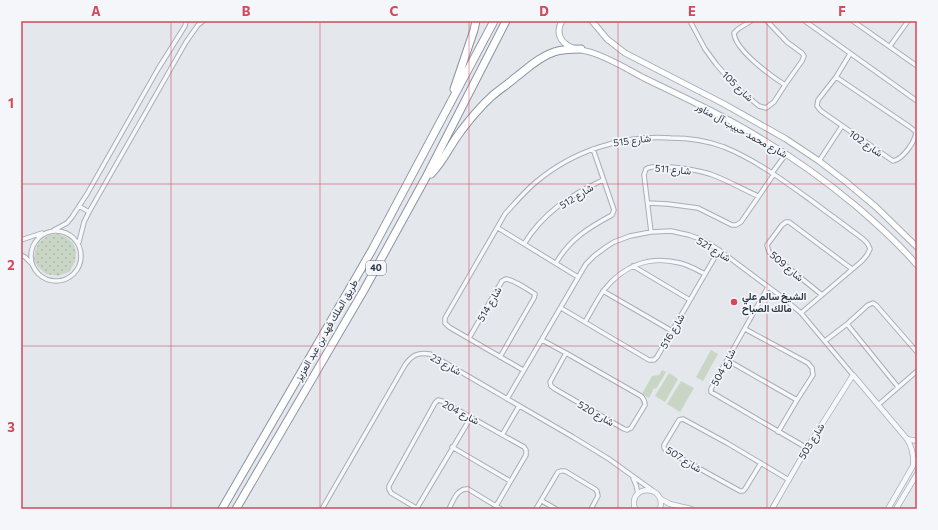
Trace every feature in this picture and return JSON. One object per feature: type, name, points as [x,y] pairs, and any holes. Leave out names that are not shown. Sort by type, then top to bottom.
[{"type":"highway","points":[[445,113],[476,21]]},
{"type":"highway","name":"طريق الملك فهد بن عبد العزيز","points":[[221,509],[372,250],[494,21]]},
{"type":"highway","name":"طريق الملك فهد بن عبد العزيز","points":[[236,509],[364,290],[425,179],[506,21]]},
{"type":"highway","points":[[425,179],[439,165],[465,125],[497,92],[547,55],[566,49],[581,49]]},
{"type":"main road","name":"شارع محمد حبيب آل مناور","points":[[562,21],[559,30],[560,36],[562,41],[570,46],[593,53],[724,118],[765,140],[807,168],[837,190],[870,219],[917,265]]},
{"type":"main road","name":"شارع محمد حبيب آل مناور","points":[[592,21],[607,39],[631,57],[724,104],[786,139],[818,161],[863,196],[917,247]]},
{"type":"street","points":[[21,240],[54,230],[67,223],[72,217],[87,194],[158,69],[186,26],[186,21]]},
{"type":"street","points":[[21,256],[25,257],[36,271],[44,278],[53,281],[68,279],[79,268],[82,260],[79,242],[84,222],[89,212],[186,42],[198,25],[203,21]]},
{"type":"street","name":"شارع 105","points":[[690,21],[705,49],[736,87],[759,106],[766,108],[774,102],[804,56],[787,42],[767,21]]},
{"type":"street","points":[[751,21],[738,29],[734,33],[734,37],[746,53],[762,69],[784,86]]},
{"type":"street","points":[[805,21],[917,101]]},
{"type":"street","points":[[853,21],[917,66]]},
{"type":"street","points":[[860,26],[863,21]]},
{"type":"street","points":[[890,46],[908,21]]},
{"type":"street","name":"شارع 102","points":[[836,77],[916,132],[914,140],[901,157],[893,161],[821,111],[817,106],[818,100],[836,77],[850,54]]},
{"type":"street","points":[[818,161],[842,126]]},
{"type":"street","name":"شارع 515","points":[[523,370],[449,327],[445,323],[445,318],[505,214],[515,202],[537,181],[552,170],[571,159],[612,142],[652,137],[685,138],[724,147],[746,157],[773,174],[842,223],[866,243],[870,249],[862,261],[801,313]]},
{"type":"street","points":[[115,145],[124,151]]},
{"type":"street","points":[[593,149],[603,180]]},
{"type":"street","points":[[648,203],[698,208],[732,225],[736,225],[741,222],[786,154]]},
{"type":"street","name":"شارع 511","points":[[651,232],[644,175],[646,169],[650,167],[687,169],[710,174],[758,196]]},
{"type":"street","name":"شارع 512","points":[[524,244],[550,212],[568,198],[603,180],[614,212],[612,215],[591,226],[581,234],[562,253],[556,264]]},
{"type":"street","points":[[79,206],[89,212]]},
{"type":"street","name":"شارع 509","points":[[822,294],[768,252],[767,245],[782,225],[786,222],[790,222],[852,269]]},
{"type":"street","points":[[498,228],[578,277]]},
{"type":"street","points":[[54,230],[64,231],[72,235],[79,242]]},
{"type":"street","name":"شارع 521","points":[[507,399],[586,264],[594,256],[614,242],[630,236],[651,232],[671,231],[704,240],[782,297],[801,313],[907,439],[912,450],[913,465]]},
{"type":"street","points":[[32,264],[31,254],[33,246],[38,238],[45,232]]},
{"type":"street","name":"شارع 516","points":[[561,308],[649,360],[654,360],[719,250]]},
{"type":"street","points":[[585,322],[603,292],[612,281],[632,266],[646,262],[669,261],[681,263],[705,274]]},
{"type":"street","points":[[632,266],[690,300]]},
{"type":"street","name":"شارع 514","points":[[469,338],[502,281],[510,279],[531,291],[535,294],[534,298],[500,357]]},
{"type":"street","name":"شارع 504","points":[[768,287],[726,360],[711,392],[807,448]]},
{"type":"street","points":[[603,292],[672,331]]},
{"type":"street","points":[[825,341],[873,302],[917,352]]},
{"type":"street","points":[[846,324],[898,387]]},
{"type":"street","points":[[744,329],[808,364],[812,368],[813,375],[796,400],[778,432]]},
{"type":"street","name":"شارع 520","points":[[542,340],[566,353],[641,396],[645,405],[631,428],[627,430],[624,429],[551,386],[550,382],[566,353]]},
{"type":"street","name":"شارع 23","points":[[322,509],[405,365],[412,357],[421,353],[430,354],[573,437],[614,462],[652,491]]},
{"type":"street","points":[[726,360],[796,400]]},
{"type":"street","points":[[878,405],[917,371]]},
{"type":"street","name":"شارع 503","points":[[772,509],[807,448],[853,375]]},
{"type":"street","name":"شارع 204","points":[[418,509],[391,493],[389,486],[438,400],[526,450],[526,455],[496,506]]},
{"type":"street","points":[[502,435],[519,406]]},
{"type":"street","points":[[418,509],[452,447],[471,418]]},
{"type":"street","name":"شارع 507","points":[[761,463],[745,489],[740,491],[666,450],[664,445],[679,420],[682,418],[699,427],[761,463],[789,480]]},
{"type":"street","points":[[907,439],[917,441]]},
{"type":"street","points":[[452,447],[510,481]]},
{"type":"street","points":[[888,509],[917,459]]},
{"type":"street","points":[[536,509],[558,472],[561,471],[565,471],[597,491],[598,496],[591,509]]},
{"type":"street","name":"شارع 23","points":[[629,474],[636,485],[638,494]]},
{"type":"street","points":[[896,509],[916,476]]},
{"type":"street","points":[[449,509],[461,489],[464,488],[501,509]]},
{"type":"street","points":[[634,508],[635,498],[638,494],[645,490],[652,491],[659,495],[661,503],[660,509]]},
{"type":"street","points":[[660,499],[670,504],[691,509]]},
{"type":"street","points":[[542,500],[556,509]]},
{"type":"green space","points":[[58,234],[66,237],[73,243],[76,252],[75,262],[69,272],[58,276],[46,274],[38,267],[34,260],[35,251],[39,242],[49,235]]},
{"type":"green space","points":[[711,350],[718,354],[703,381],[696,377]]},
{"type":"green space","points":[[662,370],[666,372],[656,389],[654,388],[649,398],[642,394],[652,376],[659,375]]},
{"type":"green space","points":[[669,373],[678,379],[665,402],[655,396]]},
{"type":"green space","points":[[681,381],[694,388],[680,412],[667,404]]},
{"type":"place","name":"الشيخ سالم علي مالك الصباح","points":[[734,302]]}]
